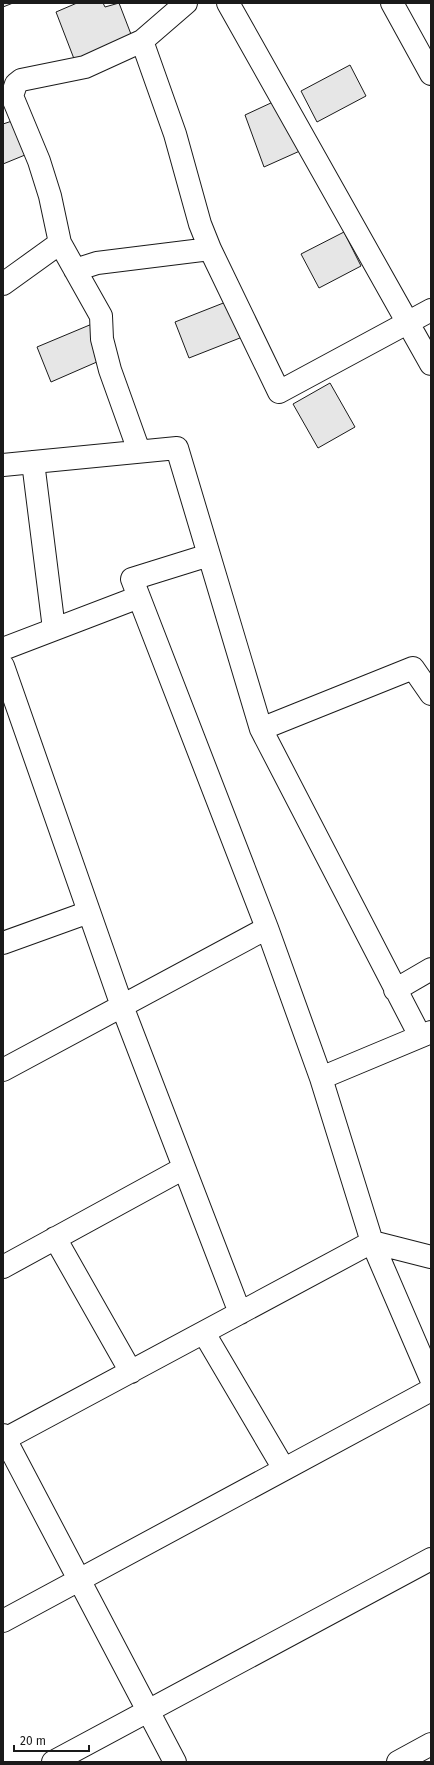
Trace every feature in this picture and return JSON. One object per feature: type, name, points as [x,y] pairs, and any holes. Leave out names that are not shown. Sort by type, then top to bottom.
[{"type":"street","points":[[139,451],[110,370],[102,340],[101,316],[60,243],[50,196],[39,161],[12,96],[13,89],[21,80],[85,67],[142,41],[186,3]]},
{"type":"street","points":[[228,3],[431,364]]},
{"type":"street","points":[[392,3],[431,74]]},
{"type":"street","points":[[142,41],[174,128],[200,224],[210,249],[279,392],[431,310]]},
{"type":"street","points":[[3,284],[60,243]]},
{"type":"street","points":[[75,270],[97,263],[210,249]]},
{"type":"street","points":[[3,465],[178,448],[261,729],[395,990],[426,1034],[321,1078]]},
{"type":"street","points":[[33,462],[54,629]]},
{"type":"street","points":[[209,555],[132,579],[267,928],[321,1078],[372,1242],[431,1380]]},
{"type":"street","points":[[3,648],[139,597]]},
{"type":"street","points":[[3,666],[122,1006],[240,1313]]},
{"type":"street","points":[[261,729],[413,668],[431,694]]},
{"type":"street","points":[[3,943],[88,912]]},
{"type":"street","points":[[3,1070],[267,928]]},
{"type":"street","points":[[395,990],[431,969]]},
{"type":"street","points":[[3,1267],[184,1168]]},
{"type":"street","points":[[55,1238],[130,1372]]},
{"type":"street","points":[[175,1762],[4,1438],[204,1333],[372,1242],[431,1256]]},
{"type":"street","points":[[204,1333],[284,1469]]},
{"type":"street","points":[[3,1620],[431,1390]]},
{"type":"street","points":[[53,1762],[431,1559]]},
{"type":"street","points":[[398,1762],[431,1744]]},
{"type":"building","points":[[3,3],[13,3],[3,7]]},
{"type":"building","points":[[77,3],[103,3],[105,7],[119,3],[134,42],[76,64],[56,12]]},
{"type":"building","points":[[350,65],[366,96],[317,122],[301,91]]},
{"type":"building","points":[[273,102],[302,150],[264,167],[245,115]]},
{"type":"building","points":[[12,121],[25,155],[3,164],[3,124]]},
{"type":"building","points":[[344,232],[361,266],[319,288],[301,254]]},
{"type":"building","points":[[231,300],[245,336],[189,358],[175,322]]},
{"type":"building","points":[[92,324],[106,358],[51,382],[37,347]]},
{"type":"building","points":[[330,383],[355,427],[318,448],[293,404]]}]
